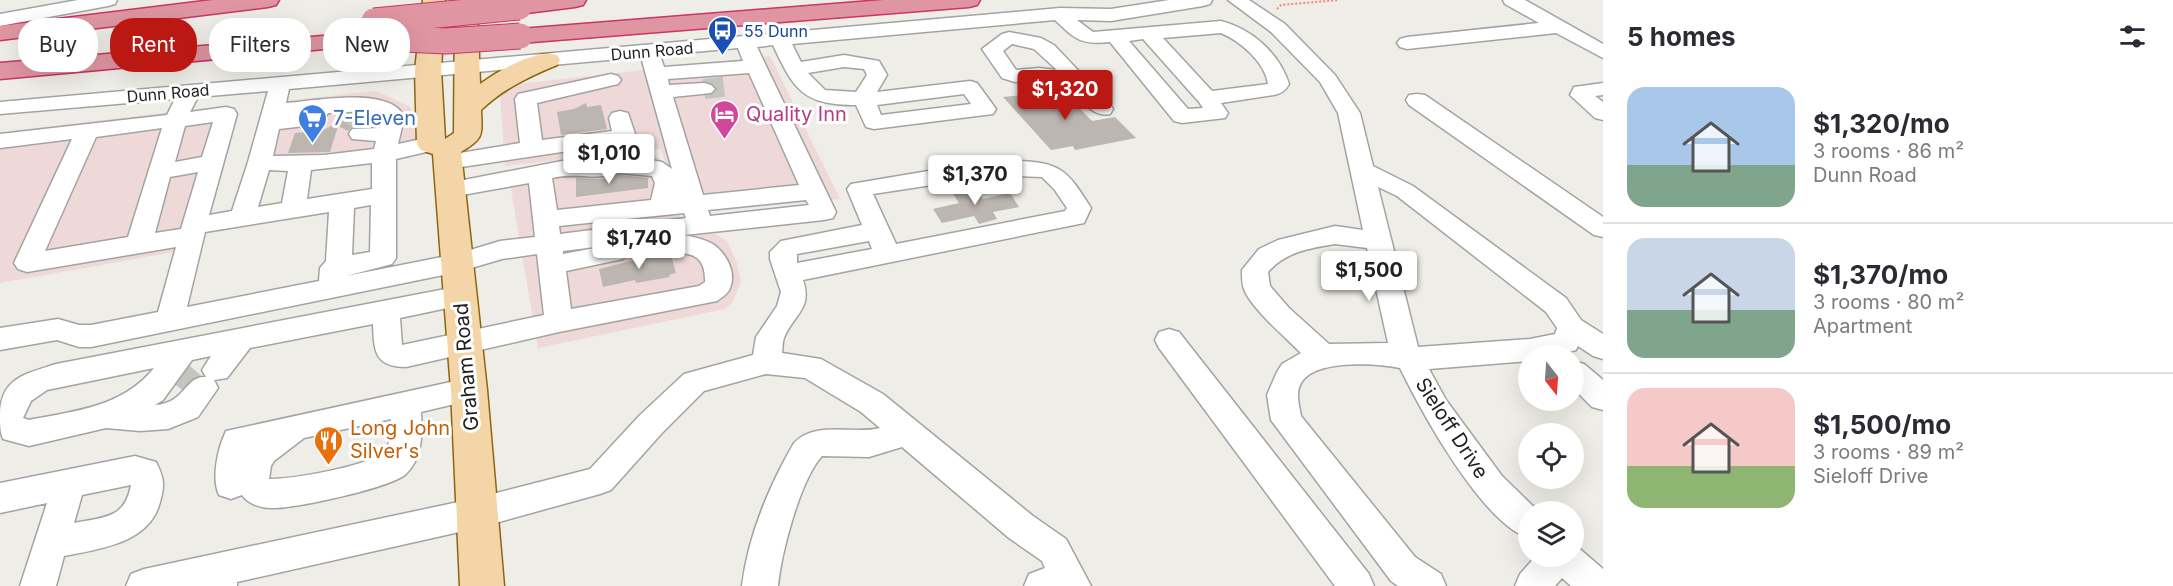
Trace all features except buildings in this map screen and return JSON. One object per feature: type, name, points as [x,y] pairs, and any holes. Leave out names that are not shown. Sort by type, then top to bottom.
[{"type":"highway","points":[[0,33],[268,0]]},
{"type":"highway","points":[[410,35],[446,41],[520,22],[575,0]]},
{"type":"highway","points":[[520,22],[716,0]]},
{"type":"highway","points":[[520,22],[969,0]]},
{"type":"highway","points":[[0,52],[323,33]]},
{"type":"highway","points":[[0,71],[323,36]]},
{"type":"main road","name":"Graham Road","points":[[434,0],[428,70],[444,161],[459,280],[482,586]]},
{"type":"main road","points":[[444,161],[468,136],[466,0]]},
{"type":"main road","points":[[468,109],[497,82],[548,60]]},
{"type":"street","points":[[0,20],[108,0]]},
{"type":"street","name":"Dunn Road","points":[[1089,13],[1106,8],[1163,0]]},
{"type":"street","name":"Dunn Road","points":[[0,108],[606,55],[655,72],[745,43],[1060,14],[1111,15],[1203,0]]},
{"type":"street","name":"Sieloff Drive","points":[[1237,0],[1274,18],[1328,79],[1348,113],[1402,343],[1435,409],[1490,486],[1518,513]]},
{"type":"street","points":[[1512,0],[1603,52]]},
{"type":"street","points":[[1060,14],[1081,34],[1091,38],[1231,28],[1275,68],[1280,84],[1274,89],[1207,98]]},
{"type":"street","points":[[1240,35],[1274,18]]},
{"type":"street","points":[[996,20],[1039,74],[1074,78]]},
{"type":"street","points":[[1407,43],[1561,27]]},
{"type":"street","points":[[1116,37],[1182,116],[1217,113],[1207,98],[1149,34]]},
{"type":"street","points":[[1010,38],[1040,44],[1046,48],[1102,110]]},
{"type":"street","points":[[780,40],[809,90],[825,97],[863,98],[970,87],[985,109],[874,122],[863,98]]},
{"type":"street","points":[[745,43],[819,201],[877,231]]},
{"type":"street","points":[[444,161],[532,148],[620,121],[606,55]]},
{"type":"street","points":[[797,69],[862,61],[872,65],[877,75],[863,98]]},
{"type":"street","points":[[655,72],[760,74]]},
{"type":"street","points":[[655,72],[704,88]]},
{"type":"street","points":[[386,312],[388,349],[396,356],[406,356],[559,322],[707,294],[718,286],[719,277],[700,226],[655,72]]},
{"type":"street","points":[[730,86],[760,74]]},
{"type":"street","points":[[0,339],[58,329],[79,336],[91,336],[170,320],[335,277],[382,258],[383,195],[363,128],[360,76]]},
{"type":"street","points":[[532,148],[525,101],[527,98],[611,80]]},
{"type":"street","points":[[242,218],[260,162],[280,83]]},
{"type":"street","points":[[1603,89],[1581,91],[1581,95],[1603,113]]},
{"type":"street","points":[[139,244],[176,121],[190,91]]},
{"type":"street","points":[[1417,100],[1603,229]]},
{"type":"street","points":[[271,117],[314,119],[320,107],[363,128],[444,161],[540,174],[562,168],[616,168],[648,165],[658,168],[663,173],[667,192],[661,207]]},
{"type":"street","points":[[0,141],[226,114],[170,320]]},
{"type":"street","points":[[335,277],[343,159],[363,128]]},
{"type":"street","points":[[87,131],[27,263],[139,244],[242,218],[383,195]]},
{"type":"street","points":[[260,162],[282,165],[343,159]]},
{"type":"street","points":[[161,171],[212,163]]},
{"type":"street","points":[[293,210],[301,163]]},
{"type":"street","points":[[766,363],[770,337],[789,308],[794,292],[783,252],[790,247],[877,231],[1064,220],[1075,217],[1079,208],[1053,173],[1031,167],[957,174],[859,189],[877,231]]},
{"type":"street","points":[[1362,170],[1405,191],[1556,305],[1571,327],[1603,348]]},
{"type":"street","points":[[540,174],[559,322]]},
{"type":"street","points":[[100,418],[138,401],[204,365],[386,312],[459,280],[500,250],[549,243],[680,243],[700,226],[819,201]]},
{"type":"street","points":[[549,243],[661,207],[700,226]]},
{"type":"street","points":[[1322,355],[1279,315],[1257,289],[1255,270],[1269,255],[1287,246],[1311,239],[1335,235],[1378,241]]},
{"type":"street","points":[[335,277],[459,280]]},
{"type":"street","points":[[1560,345],[1566,342],[1571,327]]},
{"type":"street","points":[[1169,340],[1356,586]]},
{"type":"street","points":[[1428,586],[1402,569],[1286,420],[1282,395],[1292,372],[1322,355],[1386,354],[1410,360],[1518,353]]},
{"type":"street","points":[[144,586],[221,578],[600,480],[651,424],[694,382],[766,363],[811,367],[872,403],[1021,527],[1054,550],[1061,583]]},
{"type":"street","points":[[204,365],[187,408],[168,416],[100,418],[28,433],[14,430],[8,418],[15,397],[27,386],[56,376],[204,365]]},
{"type":"street","points":[[1584,381],[1603,398]]},
{"type":"street","points":[[231,485],[237,440],[469,390]]},
{"type":"street","points":[[295,428],[263,451],[256,459],[252,482],[262,494],[283,494],[387,470],[395,466],[405,452],[406,404]]},
{"type":"street","points":[[760,586],[779,510],[802,456],[810,446],[821,443],[864,444],[908,432]]},
{"type":"street","points":[[0,498],[135,470],[145,472],[148,479],[140,512],[132,521],[120,527],[51,543]]},
{"type":"street","points":[[38,586],[69,484]]},
{"type":"street","points":[[1533,586],[1548,567]]},
{"type":"street","points":[[1575,567],[1596,586]]},
{"type":"path","points":[[1274,18],[1278,6],[1281,5],[1339,0]]},
{"type":"shaded area","points":[[770,56],[840,199],[681,214],[661,149],[505,166],[500,94],[517,84]]},
{"type":"shaded area","points":[[376,91],[409,106],[418,120],[420,152],[271,158],[282,101]]},
{"type":"shaded area","points":[[196,109],[199,112],[218,111],[180,251],[0,283],[0,136],[11,131]]},
{"type":"shaded area","points":[[647,154],[658,157],[664,165],[686,235],[715,234],[727,241],[737,263],[741,282],[733,301],[725,309],[538,348],[508,172]]},
{"type":"tunnel","points":[[704,89],[730,86]]},
{"type":"tunnel","points":[[351,115],[374,126]]},
{"type":"tunnel","points":[[176,385],[191,367]]},
{"type":"place","name":"55 Dunn","points":[[723,56]]},
{"type":"place","name":"Quality Inn","points":[[725,140]]},
{"type":"place","name":"7-Eleven","points":[[312,144]]},
{"type":"place","name":"Long John Silver's","points":[[329,466]]}]
